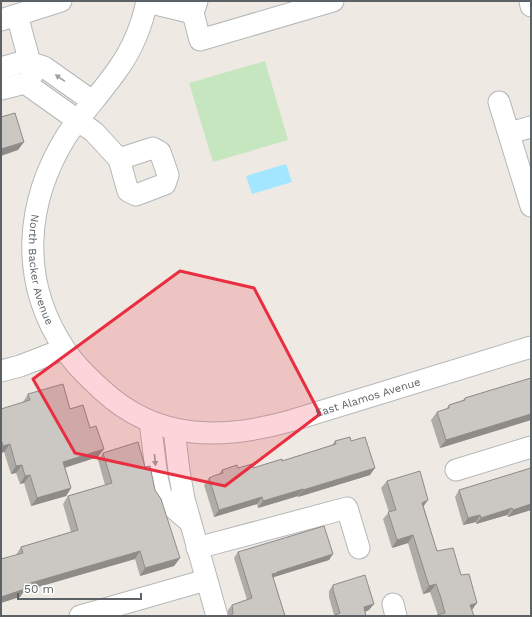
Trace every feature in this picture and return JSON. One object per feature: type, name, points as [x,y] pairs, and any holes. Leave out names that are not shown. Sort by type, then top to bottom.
[{"type":"street","points":[[147,2],[195,7],[200,40],[333,1]]},
{"type":"street","points":[[530,1],[531,6]]},
{"type":"street","name":"North Backer Avenue","points":[[147,2],[142,23],[132,46],[118,68],[67,136],[54,160],[39,196],[33,225],[32,256],[36,283],[42,306],[51,327],[64,349],[85,374],[110,398],[150,422],[174,429],[202,433]]},
{"type":"street","points":[[37,90],[31,63],[9,18],[51,3]]},
{"type":"street","points":[[1,68],[25,61],[44,67],[92,101]]},
{"type":"street","points":[[1,90],[25,83],[37,90],[94,132],[120,159]]},
{"type":"street","points":[[499,102],[531,206]]},
{"type":"street","points":[[509,133],[531,127]]},
{"type":"street","name":"East Alamos Avenue","points":[[202,433],[242,432],[274,425],[531,347]]},
{"type":"street","points":[[1,371],[20,366],[64,349]]},
{"type":"street","points":[[150,422],[157,477],[162,495],[169,504],[190,522]]},
{"type":"street","points":[[174,429],[180,482],[217,616]]},
{"type":"street","points":[[456,470],[531,447]]},
{"type":"street","points":[[197,548],[347,508],[359,548]]},
{"type":"street","points":[[80,616],[206,580]]},
{"type":"highlighted area","points":[[180,271],[254,288],[320,414],[225,486],[75,453],[33,379]]},
{"type":"green space","points":[[265,61],[288,140],[213,162],[189,83]]},
{"type":"water","points":[[286,164],[292,182],[252,194],[246,176]]},
{"type":"building","points":[[15,113],[24,142],[1,149],[1,117]]},
{"type":"building","points":[[531,378],[531,414],[446,440],[437,412],[449,408],[449,405],[465,400],[465,398]]},
{"type":"building","points":[[63,384],[70,409],[83,405],[90,428],[96,426],[104,449],[63,462],[71,488],[37,498],[30,475],[25,476],[22,465],[16,466],[10,444],[3,446],[1,442],[1,409],[30,400],[28,394]]},
{"type":"building","points":[[350,437],[351,441],[365,437],[375,468],[263,501],[262,497],[219,510],[209,478],[223,473],[222,470],[237,465],[238,468],[252,464],[253,468],[282,459],[282,461],[336,444],[335,441]]},
{"type":"building","points":[[138,442],[145,467],[150,466],[155,490],[161,499],[180,558],[145,568],[140,551],[24,585],[25,589],[1,597],[1,559],[23,553],[21,547],[78,530],[68,496],[112,483],[103,453]]},
{"type":"building","points":[[531,468],[531,504],[513,510],[512,508],[481,518],[480,515],[468,518],[459,490]]},
{"type":"building","points":[[420,471],[428,500],[422,503],[437,551],[453,548],[461,575],[469,574],[477,603],[470,605],[474,616],[438,616],[437,615],[445,613],[441,598],[436,584],[429,586],[413,535],[397,540],[388,512],[396,510],[387,481]]},
{"type":"building","points":[[324,526],[333,554],[272,574],[285,616],[231,616],[233,613],[232,605],[252,598],[238,552]]},
{"type":"building","points":[[365,575],[374,604],[364,607],[366,616],[333,616],[340,613],[333,590],[333,585]]}]
